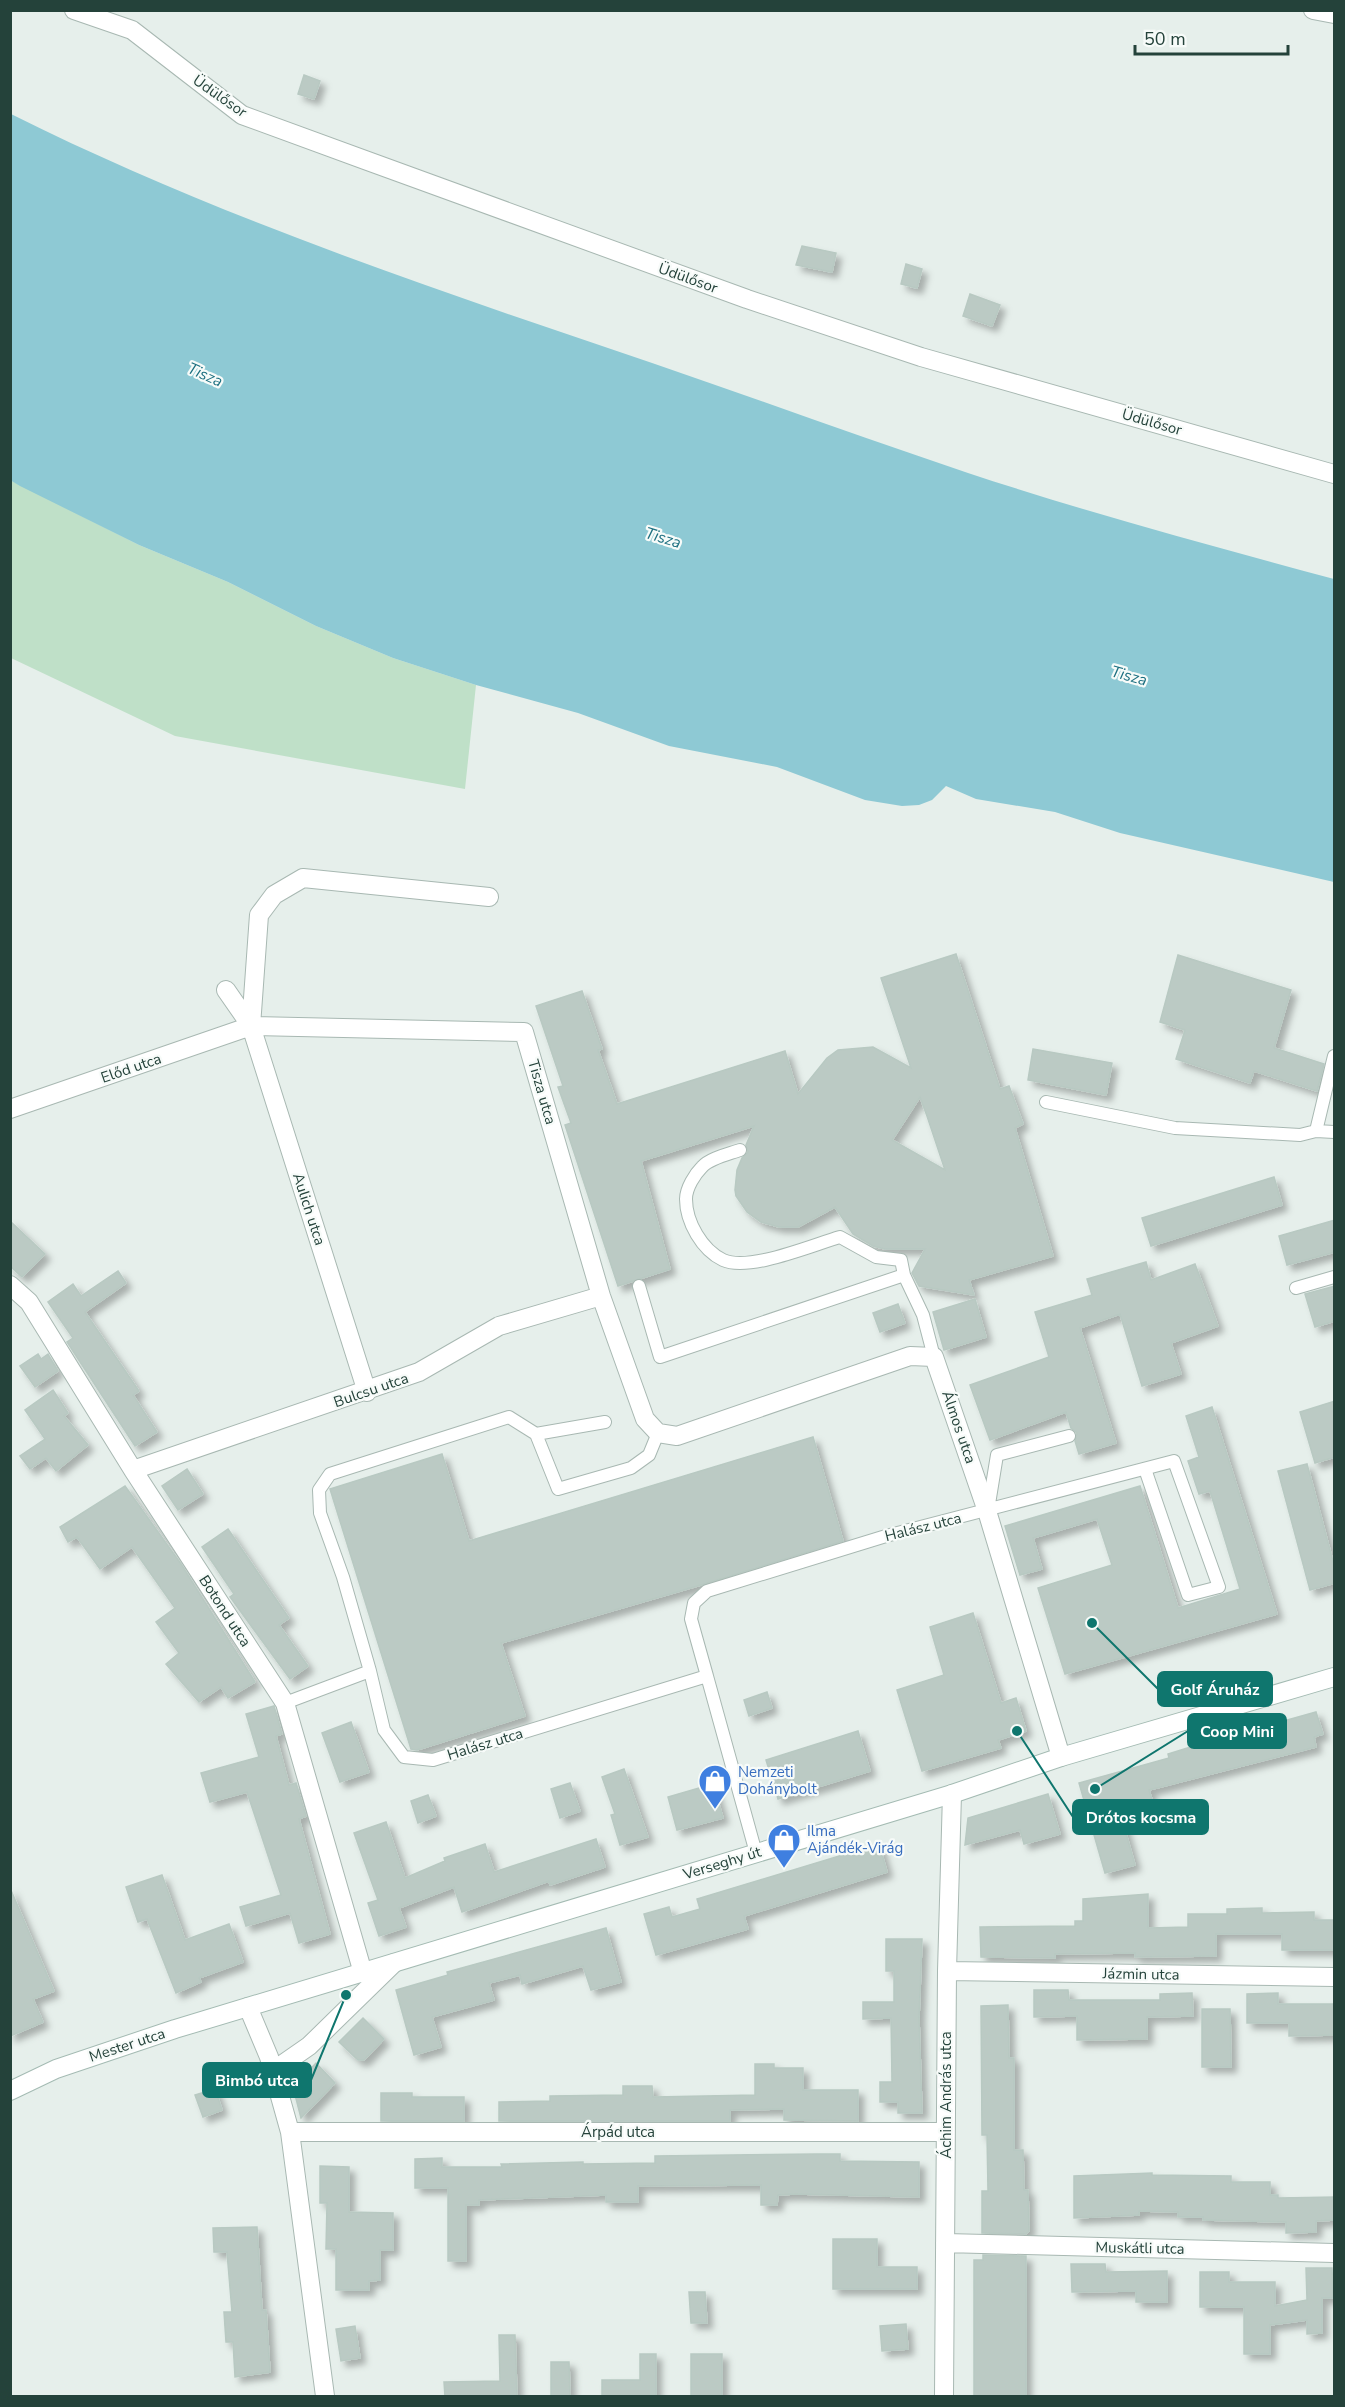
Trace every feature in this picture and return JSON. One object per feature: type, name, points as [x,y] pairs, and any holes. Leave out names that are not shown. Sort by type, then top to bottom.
[{"type":"street","name":"Üdülősor","points":[[74,10],[132,30],[242,115],[376,165],[747,299],[921,357],[1335,474]]},
{"type":"street","points":[[1312,10],[1335,14]]},
{"type":"street","points":[[250,1026],[259,915],[274,895],[303,878],[489,897]]},
{"type":"street","points":[[226,990],[250,1026]]},
{"type":"street","name":"Előd utca","points":[[10,1109],[250,1026]]},
{"type":"street","name":"Tisza utca","points":[[250,1026],[524,1032],[601,1296],[645,1419],[658,1433]]},
{"type":"street","name":"Aulich utca","points":[[250,1026],[367,1392]]},
{"type":"street","name":"Botond utca","points":[[10,1285],[29,1302],[133,1470],[285,1702],[363,1973]]},
{"type":"street","name":"Bulcsu utca","points":[[133,1470],[367,1392],[419,1372],[499,1326],[601,1296]]},
{"type":"street","points":[[658,1433],[677,1436],[910,1356],[934,1357]]},
{"type":"street","name":"Álmos utca","points":[[934,1357],[987,1511],[1061,1757]]},
{"type":"street","name":"Verseghy út","points":[[248,2007],[952,1794],[1061,1757],[1335,1677]]},
{"type":"street","name":"Áchim András utca","points":[[944,2397],[946,1971],[952,1794]]},
{"type":"street","points":[[273,2071],[309,2046],[394,1963]]},
{"type":"street","name":"Jázmin utca","points":[[946,1971],[1335,1977]]},
{"type":"street","points":[[248,2007],[273,2071],[290,2132],[325,2397]]},
{"type":"street","name":"Mester utca","points":[[10,2091],[56,2069],[248,2007]]},
{"type":"street","name":"Árpád utca","points":[[290,2132],[945,2132]]},
{"type":"street","name":"Muskátli utca","points":[[945,2243],[1335,2253]]},
{"type":"lane","points":[[1316,1131],[1335,1056]]},
{"type":"lane","points":[[1046,1102],[1174,1128],[1300,1135],[1316,1131],[1335,1132]]},
{"type":"lane","points":[[740,1150],[704,1164],[691,1182],[686,1198],[691,1225],[705,1246],[724,1260],[753,1262],[840,1237],[876,1257],[902,1260],[904,1275],[923,1315],[934,1357]]},
{"type":"lane","points":[[639,1286],[660,1357],[904,1275]]},
{"type":"lane","points":[[1296,1288],[1335,1277]]},
{"type":"lane","name":"Halász utca","points":[[536,1434],[508,1417],[330,1474],[319,1490],[320,1513],[343,1577],[384,1730],[404,1757],[433,1760],[707,1676]]},
{"type":"lane","points":[[605,1422],[536,1434],[558,1489],[631,1468],[649,1455],[658,1433]]},
{"type":"lane","points":[[987,1511],[997,1455],[1069,1436]]},
{"type":"lane","name":"Halász utca","points":[[756,1853],[692,1619],[694,1603],[707,1592],[886,1536],[987,1511],[1145,1468],[1174,1461],[1219,1587],[1188,1594],[1145,1468]]},
{"type":"lane","points":[[285,1702],[370,1671]]},
{"type":"green space","points":[[10,480],[139,545],[228,582],[316,626],[393,658],[476,685],[465,789],[175,736],[11,658]]},
{"type":"water","name":"Tisza","points":[[11,114],[168,186],[410,280],[1013,488],[1196,542],[1334,579],[1334,882],[1120,833],[1055,812],[976,799],[946,786],[932,800],[919,805],[902,806],[865,800],[777,767],[669,746],[578,713],[476,685],[393,658],[316,626],[228,582],[139,545],[20,486],[10,480]]},
{"type":"building","points":[[304,75],[320,81],[314,99],[298,94]]},
{"type":"building","points":[[802,246],[836,253],[832,272],[796,265]]},
{"type":"building","points":[[906,264],[922,269],[917,288],[901,284]]},
{"type":"building","points":[[970,294],[1000,305],[992,326],[963,316]]},
{"type":"building","points":[[956,954],[1000,1089],[1009,1086],[1023,1124],[1015,1128],[1053,1256],[969,1280],[974,1295],[919,1286],[912,1273],[925,1249],[885,1249],[873,1246],[853,1234],[835,1207],[798,1227],[779,1227],[761,1222],[747,1212],[736,1196],[735,1190],[737,1170],[742,1158],[748,1152],[746,1145],[754,1126],[641,1161],[670,1269],[618,1286],[565,1125],[571,1123],[558,1087],[563,1086],[536,1006],[582,991],[602,1049],[598,1050],[617,1104],[785,1051],[798,1094],[827,1058],[838,1050],[873,1047],[911,1068],[881,978]],"holes":[[[920,1097],[945,1170],[892,1140]]]},
{"type":"building","points":[[1178,955],[1291,990],[1274,1048],[1324,1064],[1317,1091],[1254,1071],[1250,1083],[1176,1059],[1185,1030],[1160,1022]]},
{"type":"building","points":[[1033,1049],[1112,1063],[1106,1095],[1028,1080]]},
{"type":"building","points":[[1274,1177],[1282,1205],[1151,1246],[1142,1218]]},
{"type":"building","points":[[1335,1220],[1335,1252],[1287,1265],[1279,1236]]},
{"type":"building","points":[[10,1221],[45,1254],[22,1277],[10,1266]]},
{"type":"building","points":[[1146,1262],[1151,1280],[1195,1264],[1218,1326],[1171,1343],[1181,1374],[1142,1386],[1120,1314],[1080,1328],[1116,1443],[1079,1454],[1075,1441],[1077,1433],[1071,1428],[1066,1412],[990,1440],[970,1385],[1049,1357],[1035,1312],[1092,1295],[1087,1279]]},
{"type":"building","points":[[118,1271],[126,1283],[85,1312],[139,1391],[133,1395],[157,1432],[135,1446],[67,1342],[73,1338],[48,1302],[73,1284],[81,1296]]},
{"type":"building","points":[[1335,1286],[1335,1321],[1315,1327],[1305,1294]]},
{"type":"building","points":[[975,1299],[986,1337],[944,1350],[933,1312]]},
{"type":"building","points":[[898,1304],[905,1323],[880,1332],[873,1313]]},
{"type":"building","points":[[38,1354],[41,1359],[48,1354],[58,1371],[35,1387],[20,1366]]},
{"type":"building","points":[[53,1390],[68,1413],[64,1416],[88,1445],[56,1471],[46,1458],[30,1469],[20,1456],[45,1439],[25,1410]]},
{"type":"building","points":[[1335,1401],[1335,1457],[1315,1463],[1300,1412]]},
{"type":"building","points":[[1212,1407],[1277,1614],[1065,1674],[1038,1588],[1112,1565],[1097,1519],[1033,1538],[1042,1569],[1020,1575],[1005,1526],[1140,1486],[1178,1608],[1240,1589],[1210,1491],[1199,1494],[1188,1461],[1199,1457],[1186,1416]]},
{"type":"building","points":[[813,1437],[843,1541],[501,1643],[525,1716],[417,1750],[411,1749],[330,1489],[442,1454],[469,1541]]},
{"type":"building","points":[[1307,1464],[1335,1569],[1335,1583],[1310,1590],[1278,1471]]},
{"type":"building","points":[[187,1469],[203,1494],[178,1510],[162,1486]]},
{"type":"building","points":[[125,1486],[181,1564],[255,1682],[228,1698],[221,1687],[199,1702],[166,1664],[179,1653],[156,1622],[175,1608],[132,1547],[100,1569],[77,1537],[68,1542],[60,1527]]},
{"type":"building","points":[[228,1529],[289,1618],[279,1625],[308,1666],[290,1679],[230,1597],[234,1594],[202,1547]]},
{"type":"building","points":[[973,1613],[1001,1703],[1016,1698],[1026,1731],[998,1740],[1001,1748],[922,1771],[897,1690],[944,1675],[930,1627]]},
{"type":"building","points":[[767,1692],[772,1708],[749,1716],[744,1700]]},
{"type":"building","points":[[274,1706],[282,1734],[276,1736],[289,1785],[296,1783],[306,1816],[299,1819],[330,1934],[299,1943],[290,1913],[246,1926],[240,1907],[281,1895],[247,1792],[210,1802],[201,1773],[259,1757],[246,1714]]},
{"type":"building","points":[[1316,1712],[1323,1734],[1314,1737],[1316,1747],[1149,1790],[1154,1806],[1121,1816],[1135,1865],[1105,1873],[1079,1783],[1169,1758],[1168,1754],[1197,1745]]},
{"type":"building","points":[[351,1722],[369,1772],[340,1782],[322,1733]]},
{"type":"building","points":[[858,1731],[870,1771],[778,1799],[766,1760]]},
{"type":"building","points":[[624,1769],[648,1837],[620,1845],[611,1815],[615,1814],[602,1777]]},
{"type":"building","points":[[570,1783],[580,1811],[560,1818],[551,1789]]},
{"type":"building","points":[[713,1784],[723,1818],[677,1830],[668,1797]]},
{"type":"building","points":[[1048,1794],[1060,1834],[1024,1844],[1020,1830],[965,1845],[968,1818]]},
{"type":"building","points":[[428,1795],[436,1816],[418,1823],[411,1801]]},
{"type":"building","points":[[386,1822],[405,1878],[445,1861],[444,1858],[485,1844],[494,1872],[596,1839],[605,1867],[550,1885],[549,1881],[462,1912],[454,1887],[399,1908],[406,1927],[379,1936],[368,1903],[378,1900],[354,1833]]},
{"type":"building","points":[[879,1844],[887,1872],[744,1916],[748,1929],[656,1955],[644,1914],[669,1907],[672,1917],[700,1909],[697,1899]]},
{"type":"building","points":[[162,1875],[185,1940],[229,1924],[243,1962],[199,1978],[201,1982],[176,1993],[147,1919],[138,1922],[126,1887]]},
{"type":"building","points":[[10,1888],[54,1991],[33,1999],[43,2022],[10,2036]]},
{"type":"building","points":[[1148,1894],[1148,1928],[1188,1927],[1188,1914],[1227,1914],[1227,1909],[1262,1908],[1262,1913],[1314,1912],[1314,1920],[1335,1920],[1335,1950],[1282,1950],[1282,1934],[1216,1934],[1216,1956],[1135,1957],[1135,1953],[1055,1954],[1055,1958],[981,1957],[980,1927],[1075,1926],[1075,1921],[1083,1921],[1083,1899]]},
{"type":"building","points":[[606,1928],[621,1982],[591,1990],[583,1966],[522,1984],[520,1975],[489,1983],[494,2000],[432,2017],[441,2047],[414,2055],[396,1990],[448,1975],[447,1972]]},
{"type":"building","points":[[886,1939],[922,1939],[919,2018],[922,2113],[898,2113],[898,2102],[880,2102],[880,2082],[892,2082],[891,2018],[863,2019],[863,2002],[894,2002],[894,1971],[886,1971]]},
{"type":"building","points":[[1034,1990],[1068,1990],[1069,2000],[1160,2000],[1160,1994],[1192,1993],[1193,2016],[1147,2017],[1147,2039],[1077,2040],[1077,2016],[1034,2017]]},
{"type":"building","points":[[1278,1993],[1278,2004],[1335,2004],[1335,2035],[1289,2036],[1289,2023],[1247,2023],[1247,1994]]},
{"type":"building","points":[[1008,2005],[1009,2058],[1014,2058],[1014,2150],[1023,2150],[1024,2190],[1028,2190],[1029,2231],[1026,2234],[982,2233],[982,2191],[988,2191],[987,2135],[982,2135],[981,2006]]},
{"type":"building","points":[[1202,2009],[1230,2009],[1231,2067],[1202,2067]]},
{"type":"building","points":[[363,2018],[384,2039],[364,2060],[358,2060],[339,2042]]},
{"type":"building","points":[[316,2063],[335,2083],[301,2118],[293,2087]]},
{"type":"building","points":[[755,2064],[774,2064],[774,2068],[803,2068],[803,2090],[858,2090],[858,2121],[784,2120],[784,2109],[730,2110],[730,2121],[499,2121],[499,2102],[550,2101],[550,2096],[623,2095],[623,2086],[652,2086],[653,2097],[755,2095]]},
{"type":"building","points":[[215,2089],[222,2110],[203,2117],[195,2095]]},
{"type":"building","points":[[381,2093],[412,2093],[412,2097],[464,2097],[464,2121],[381,2121]]},
{"type":"building","points":[[840,2154],[840,2161],[919,2162],[919,2197],[795,2194],[778,2195],[777,2205],[761,2205],[761,2185],[638,2186],[638,2202],[606,2202],[606,2195],[479,2200],[479,2205],[466,2205],[466,2261],[448,2261],[448,2188],[415,2188],[415,2159],[442,2158],[442,2167],[502,2167],[501,2164],[655,2163],[655,2156]]},
{"type":"building","points":[[320,2166],[349,2167],[349,2212],[393,2213],[393,2250],[380,2250],[380,2280],[369,2281],[369,2290],[336,2290],[336,2249],[326,2249],[327,2203],[320,2203]]},
{"type":"building","points":[[1152,2173],[1152,2175],[1231,2176],[1231,2182],[1270,2182],[1270,2195],[1278,2195],[1278,2198],[1335,2197],[1335,2220],[1316,2221],[1316,2232],[1286,2233],[1286,2222],[1203,2220],[1203,2217],[1178,2217],[1178,2212],[1139,2211],[1139,2215],[1074,2218],[1074,2176]]},
{"type":"building","points":[[257,2227],[262,2310],[266,2310],[270,2372],[235,2377],[233,2342],[226,2342],[224,2312],[232,2312],[227,2252],[214,2252],[213,2228]]},
{"type":"building","points":[[833,2239],[877,2239],[877,2267],[917,2267],[917,2289],[833,2289]]},
{"type":"building","points":[[983,2255],[1026,2256],[1026,2397],[974,2397],[974,2260],[983,2260]]},
{"type":"building","points":[[1071,2264],[1105,2264],[1106,2272],[1167,2271],[1167,2302],[1136,2302],[1136,2291],[1072,2292]]},
{"type":"building","points":[[1306,2268],[1332,2268],[1333,2298],[1322,2298],[1322,2333],[1307,2334],[1307,2320],[1270,2325],[1270,2354],[1244,2354],[1244,2307],[1200,2307],[1200,2272],[1229,2272],[1229,2282],[1275,2282],[1275,2306],[1307,2300]]},
{"type":"building","points":[[689,2292],[705,2292],[707,2323],[691,2323]]},
{"type":"building","points":[[906,2324],[908,2349],[882,2351],[880,2326]]},
{"type":"building","points":[[355,2326],[360,2358],[341,2361],[336,2329]]},
{"type":"building","points":[[499,2335],[515,2335],[517,2397],[445,2397],[444,2382],[500,2381]]},
{"type":"building","points":[[640,2354],[656,2354],[656,2397],[602,2397],[602,2380],[640,2380]]},
{"type":"building","points":[[691,2354],[722,2354],[722,2397],[691,2397]]},
{"type":"building","points":[[551,2362],[569,2362],[570,2397],[551,2397]]},
{"type":"place","name":"Golf Áruház","points":[[1092,1623]]},
{"type":"place","name":"Drótos kocsma","points":[[1017,1731]]},
{"type":"place","name":"Coop Mini","points":[[1095,1789]]},
{"type":"place","name":"Nemzeti Dohánybolt","points":[[715,1810]]},
{"type":"place","name":"Ilma Ajándék-Virág","points":[[784,1869]]},
{"type":"place","name":"Bimbó utca","points":[[346,1995]]}]
